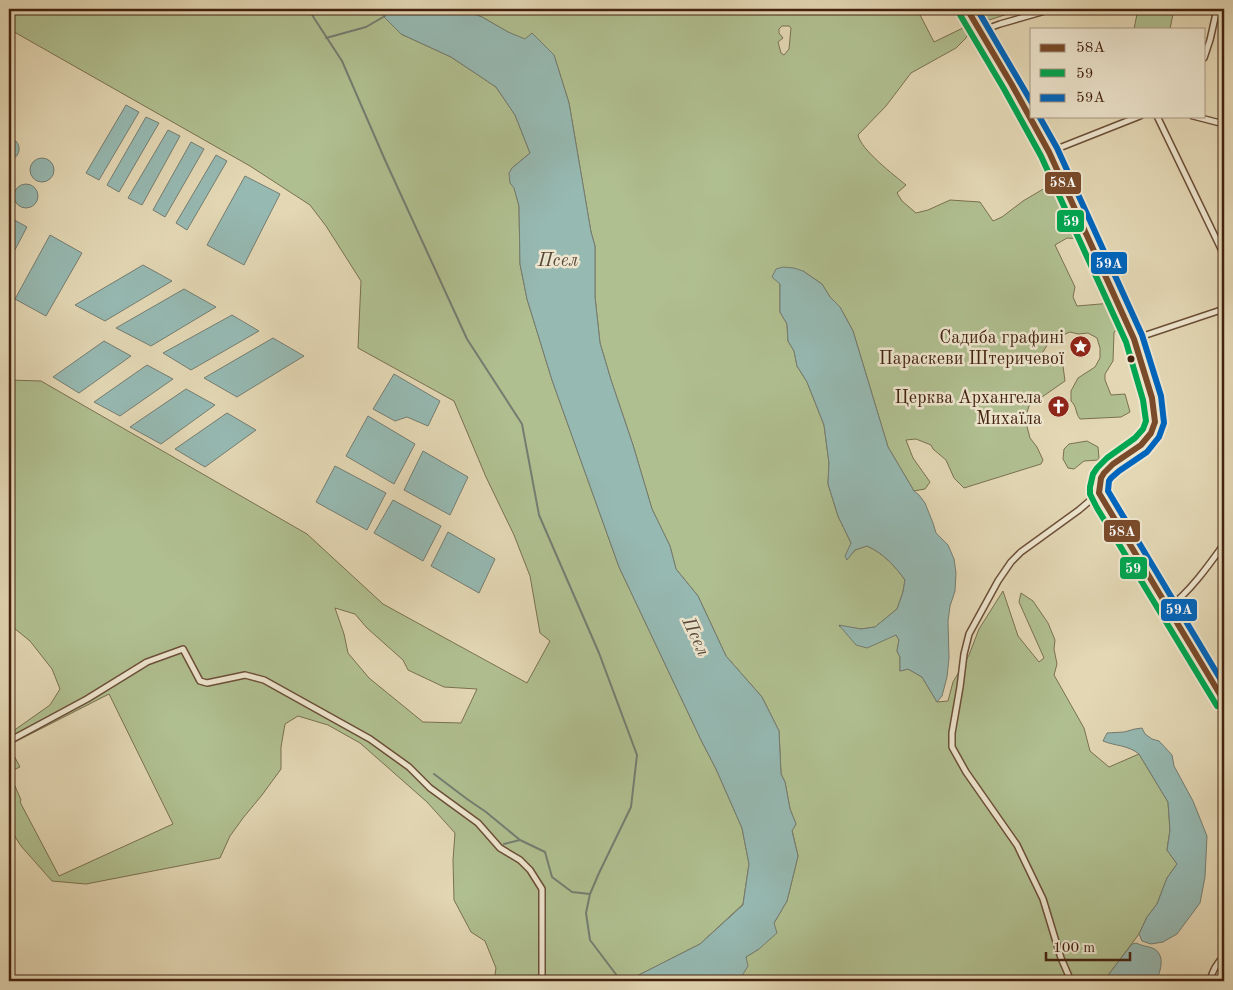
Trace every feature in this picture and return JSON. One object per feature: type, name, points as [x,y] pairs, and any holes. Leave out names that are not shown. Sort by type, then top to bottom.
[{"type":"main road","points":[[967,9],[1049,152],[1134,338],[1152,398],[1155,422],[1151,433],[1141,445],[1113,464],[1104,473],[1099,483],[1099,493],[1224,701]]},
{"type":"street","points":[[981,32],[1000,24],[1052,9]]},
{"type":"street","points":[[1206,52],[1217,9]]},
{"type":"street","points":[[1049,152],[1135,118]]},
{"type":"street","points":[[1158,118],[1224,255]]},
{"type":"street","points":[[1201,118],[1224,124]]},
{"type":"street","points":[[1134,338],[1224,309]]},
{"type":"street","points":[[1071,981],[1061,958],[1043,899],[1017,845],[956,755],[952,747],[952,733],[964,654],[969,634],[998,581],[1011,562],[1021,552],[1099,493]]},
{"type":"street","points":[[1168,608],[1184,594],[1224,544]]},
{"type":"street","points":[[9,740],[87,699],[147,662],[183,649],[200,680],[207,683],[245,675],[264,680],[370,739],[393,755],[409,767],[430,788],[478,823],[500,848],[520,860],[530,870],[542,889],[542,981]]},
{"type":"street","points":[[1210,981],[1218,962],[1224,956]]},
{"type":"green space","points":[[9,9],[376,9],[401,34],[451,57],[496,87],[515,115],[530,153],[512,168],[510,183],[514,187],[519,206],[520,264],[527,299],[552,380],[619,567],[716,769],[742,828],[749,864],[743,904],[700,944],[627,981],[494,981],[496,968],[485,941],[471,932],[454,900],[453,860],[455,833],[427,802],[360,743],[328,725],[298,716],[285,724],[281,747],[281,769],[230,836],[220,858],[86,884],[52,881],[21,846],[9,827],[9,772],[21,800],[20,802],[59,876],[173,824],[109,694],[9,745],[9,734],[50,705],[60,689],[52,669],[30,641],[9,624],[9,380],[41,381],[307,534],[383,604],[527,683],[550,641],[540,633],[530,576],[514,535],[486,477],[454,401],[358,348],[361,281],[326,226],[310,205],[250,166],[9,29]],"holes":[[[335,608],[355,614],[367,628],[403,660],[408,670],[444,687],[477,689],[461,723],[423,722],[369,678],[348,653]]]},
{"type":"green space","points":[[461,9],[917,9],[934,42],[967,26],[958,9],[964,9],[972,23],[966,38],[956,48],[911,73],[886,106],[858,135],[860,141],[879,162],[906,185],[897,193],[902,201],[916,213],[950,200],[980,202],[993,221],[1050,185],[1067,203],[1083,239],[1067,238],[1055,245],[1075,287],[1073,297],[1077,306],[1112,303],[1120,317],[1123,327],[1114,332],[1113,361],[1105,374],[1105,380],[1111,395],[1125,394],[1130,412],[1121,417],[1080,419],[1071,401],[1071,391],[1078,378],[1095,367],[1100,358],[1097,338],[1088,333],[1078,334],[1070,332],[1061,336],[1054,334],[1041,355],[1063,366],[1065,381],[1029,406],[1025,419],[1030,438],[1043,460],[1041,464],[964,488],[954,478],[946,460],[931,445],[916,439],[906,440],[913,458],[930,482],[925,489],[914,491],[888,447],[853,331],[840,307],[830,297],[822,284],[803,271],[780,284],[780,312],[787,324],[788,341],[794,351],[797,366],[807,382],[824,425],[829,463],[828,484],[838,516],[851,543],[847,559],[855,550],[867,546],[888,560],[905,580],[897,609],[875,627],[861,629],[839,626],[896,635],[899,640],[897,651],[900,657],[900,671],[908,669],[922,677],[937,702],[948,701],[953,682],[969,655],[979,629],[1003,591],[1018,636],[1039,662],[1044,658],[1019,602],[1021,593],[1033,601],[1048,623],[1055,640],[1054,649],[1057,664],[1054,675],[1084,728],[1090,751],[1109,767],[1139,754],[1168,802],[1170,830],[1167,850],[1177,864],[1167,878],[1157,904],[1147,917],[1139,934],[1109,974],[1107,981],[715,981],[730,975],[746,957],[759,949],[787,901],[798,856],[792,830],[796,824],[790,809],[785,782],[781,774],[779,731],[762,697],[726,656],[698,596],[676,569],[670,546],[652,509],[600,343],[595,297],[595,246],[569,103],[554,55],[482,17]],"holes":[[[782,26],[789,26],[791,28],[789,49],[784,55],[781,53],[778,42],[783,38],[779,33],[779,29]]]},
{"type":"green space","points":[[975,9],[1023,9],[989,20],[981,16],[981,10]]},
{"type":"green space","points":[[1138,9],[1174,9],[1170,28],[1134,28]]},
{"type":"green space","points":[[1087,441],[1098,447],[1098,460],[1084,461],[1074,469],[1068,468],[1063,459],[1064,449],[1069,444]]},
{"type":"green space","points":[[9,746],[20,767],[9,772]]},
{"type":"water","name":"Псел","points":[[376,9],[461,9],[482,17],[508,32],[525,39],[532,33],[554,55],[569,103],[595,246],[595,297],[600,343],[652,509],[670,546],[676,569],[698,596],[726,656],[762,697],[779,731],[781,774],[785,782],[790,809],[796,824],[792,831],[798,856],[787,901],[774,923],[777,933],[759,949],[746,957],[748,966],[740,979],[730,975],[715,981],[627,981],[700,944],[743,905],[749,864],[742,828],[716,769],[619,567],[552,380],[527,299],[520,264],[519,206],[514,188],[510,183],[509,173],[512,168],[530,153],[515,115],[496,87],[451,57],[401,34]]},
{"type":"water","points":[[126,105],[139,112],[99,180],[86,173]]},
{"type":"water","points":[[146,117],[159,123],[119,192],[107,185]]},
{"type":"water","points":[[168,130],[180,136],[142,205],[128,198]]},
{"type":"water","points":[[9,137],[18,145],[19,152],[14,159],[9,161]]},
{"type":"water","points":[[191,142],[204,149],[165,217],[153,210]]},
{"type":"water","points":[[216,155],[227,161],[187,230],[176,223]]},
{"type":"water","points":[[42,158],[51,161],[54,170],[51,179],[42,182],[33,179],[30,170],[33,161]]},
{"type":"water","points":[[245,176],[280,194],[244,265],[207,245]]},
{"type":"water","points":[[26,184],[34,188],[38,196],[34,204],[26,208],[18,204],[14,196],[18,188]]},
{"type":"water","points":[[9,217],[27,227],[9,261]]},
{"type":"water","points":[[50,235],[82,253],[46,316],[15,299]]},
{"type":"water","points":[[143,265],[172,281],[105,321],[75,305]]},
{"type":"water","points":[[783,267],[803,271],[822,284],[830,297],[840,307],[853,331],[888,447],[914,491],[925,503],[936,533],[948,545],[954,559],[956,573],[955,591],[948,621],[949,658],[947,677],[942,696],[937,702],[922,677],[908,669],[900,671],[900,657],[897,651],[899,640],[896,635],[867,648],[856,645],[839,625],[861,629],[875,627],[897,609],[905,580],[888,560],[867,546],[855,550],[847,560],[845,556],[851,543],[838,516],[828,484],[829,463],[824,425],[807,382],[797,366],[794,351],[788,341],[787,324],[780,312],[780,284],[772,277],[776,269]]},
{"type":"water","points":[[184,289],[216,307],[151,346],[116,328]]},
{"type":"water","points":[[232,315],[259,331],[191,370],[163,353]]},
{"type":"water","points":[[273,338],[304,356],[237,397],[204,378]]},
{"type":"water","points":[[104,341],[131,356],[79,393],[53,377]]},
{"type":"water","points":[[147,365],[173,379],[120,416],[94,402]]},
{"type":"water","points":[[394,374],[440,401],[428,426],[407,417],[395,421],[373,409]]},
{"type":"water","points":[[186,389],[215,405],[161,444],[130,427]]},
{"type":"water","points":[[227,413],[256,430],[205,467],[175,449]]},
{"type":"water","points":[[368,416],[415,444],[394,484],[346,456]]},
{"type":"water","points":[[423,451],[468,477],[450,515],[404,490]]},
{"type":"water","points":[[335,466],[386,493],[367,530],[316,502]]},
{"type":"water","points":[[393,500],[441,526],[423,561],[374,533]]},
{"type":"water","points":[[448,532],[495,559],[479,593],[431,566]]},
{"type":"water","points":[[1142,728],[1145,734],[1159,741],[1172,755],[1174,766],[1193,801],[1207,836],[1205,877],[1200,903],[1177,934],[1163,942],[1151,944],[1142,941],[1139,934],[1147,917],[1157,904],[1167,878],[1177,864],[1167,850],[1170,830],[1168,802],[1139,754],[1126,747],[1103,741],[1107,733]]},
{"type":"water","points":[[1136,943],[1152,948],[1159,954],[1161,967],[1156,981],[1107,981],[1109,974],[1132,944]]},
{"type":"waterway","points":[[309,9],[342,61],[467,339],[522,424],[539,515],[599,653],[637,755],[631,807],[590,894]]},
{"type":"waterway","points":[[326,38],[366,27],[385,16]]},
{"type":"waterway","points":[[434,774],[486,812],[520,840],[545,852],[552,877],[572,892],[590,894],[586,913],[590,940],[621,981]]},
{"type":"waterway","points":[[504,844],[520,840]]},
{"type":"transit line","name":"58А","points":[[967,9],[1030,118]]},
{"type":"transit line","name":"59А","points":[[977,9],[1030,100]]},
{"type":"transit line","name":"59","points":[[959,13],[1041,156],[1126,342],[1143,400],[1146,421],[1143,429],[1135,438],[1107,458],[1097,468],[1093,474],[1090,494],[1217,706]]},
{"type":"transit line","name":"58А","points":[[1030,118],[1049,152],[1134,339],[1152,398],[1155,422],[1151,433],[1141,445],[1113,464],[1104,473],[1101,478],[1099,493],[1224,701]]},
{"type":"transit line","name":"59А","points":[[1040,118],[1057,148],[1142,335],[1161,396],[1164,423],[1159,437],[1147,452],[1111,478],[1108,491],[1224,685]]},
{"type":"place","name":"Садиба графині Параскеви Штеричевої","points":[[1080,347]]},
{"type":"place","name":"Церква Архангела Михаїла","points":[[1058,407]]}]
